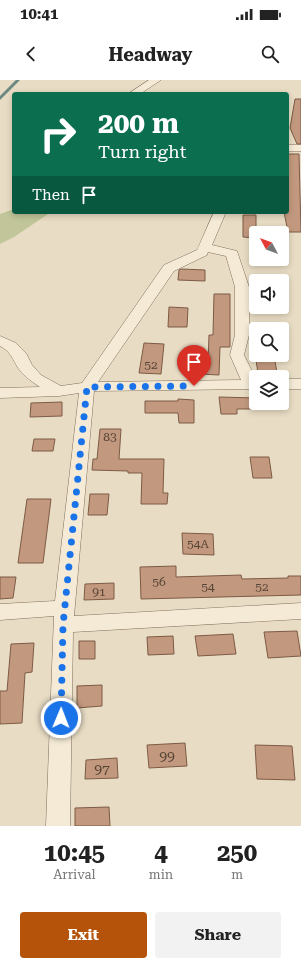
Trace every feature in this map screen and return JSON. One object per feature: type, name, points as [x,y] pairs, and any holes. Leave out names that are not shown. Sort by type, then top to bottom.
[{"type":"street","points":[[136,92],[156,80]]},
{"type":"street","points":[[289,148],[301,148]]},
{"type":"street","points":[[58,826],[64,616],[87,387],[169,268],[202,252],[219,214]]},
{"type":"street","points":[[204,247],[232,254],[242,287],[242,335],[237,355],[249,376]]},
{"type":"street","points":[[0,340],[11,346],[21,356],[25,366],[36,378],[58,391]]},
{"type":"street","points":[[289,384],[301,384]]},
{"type":"street","points":[[0,393],[58,391],[87,387],[249,385]]},
{"type":"street","points":[[0,612],[64,616],[301,611]]},
{"type":"green space","points":[[12,210],[12,214],[48,214],[14,237],[0,244],[0,214]]},
{"type":"building","points":[[295,99],[301,99],[301,144],[297,144],[290,128]]},
{"type":"building","points":[[289,154],[299,154],[301,232],[289,232],[289,226],[287,226],[284,214],[289,214]]},
{"type":"building","points":[[243,215],[256,215],[256,226],[249,226],[249,237],[243,237]]},
{"type":"building","points":[[179,270],[205,270],[205,281],[178,280]]},
{"type":"building","points":[[214,294],[230,294],[230,347],[220,347],[219,375],[199,374],[199,364],[208,364],[209,335],[213,335]]},
{"type":"building","points":[[169,307],[188,308],[187,327],[168,327]]},
{"type":"building","points":[[144,343],[164,344],[161,374],[139,373]]},
{"type":"building","points":[[256,362],[275,362],[276,370],[258,370]]},
{"type":"building","points":[[219,397],[249,398],[249,409],[237,409],[237,414],[221,414]]},
{"type":"building","points":[[178,399],[194,400],[194,423],[179,423],[178,413],[145,413],[145,401],[178,401]]},
{"type":"building","points":[[62,402],[62,416],[30,417],[31,403]]},
{"type":"building","points":[[100,429],[121,429],[119,459],[164,459],[163,493],[168,493],[167,504],[141,504],[142,473],[92,470],[93,459],[97,459]]},
{"type":"building","points":[[34,439],[55,439],[53,451],[32,451]]},
{"type":"building","points":[[250,457],[269,457],[272,478],[253,478]]},
{"type":"building","points":[[90,494],[109,494],[107,515],[88,515]]},
{"type":"building","points":[[27,499],[51,499],[43,563],[18,563]]},
{"type":"building","points":[[182,533],[213,534],[214,555],[183,554]]},
{"type":"building","points":[[176,566],[176,577],[241,575],[242,579],[288,578],[288,576],[301,576],[301,595],[141,599],[140,567]]},
{"type":"building","points":[[0,577],[16,577],[13,598],[0,599]]},
{"type":"building","points":[[114,583],[114,599],[84,600],[85,584]]},
{"type":"building","points":[[297,631],[301,656],[268,658],[264,632]]},
{"type":"building","points":[[233,634],[236,654],[198,656],[195,636]]},
{"type":"building","points":[[173,636],[174,654],[148,655],[147,637]]},
{"type":"building","points":[[79,641],[95,641],[95,659],[79,659]]},
{"type":"building","points":[[34,643],[32,672],[25,673],[22,723],[0,724],[0,691],[7,691],[11,644]]},
{"type":"building","points":[[102,685],[102,706],[77,708],[77,686]]},
{"type":"building","points":[[185,743],[187,766],[149,768],[147,745]]},
{"type":"building","points":[[255,745],[292,746],[295,780],[257,779]]},
{"type":"building","points":[[117,758],[118,778],[85,779],[86,760]]},
{"type":"building","points":[[109,807],[110,826],[75,826],[75,808]]},
{"type":"waterway","points":[[0,98],[18,80]]},
{"type":"route","points":[[61,718],[63,625],[87,387],[194,386]]}]
